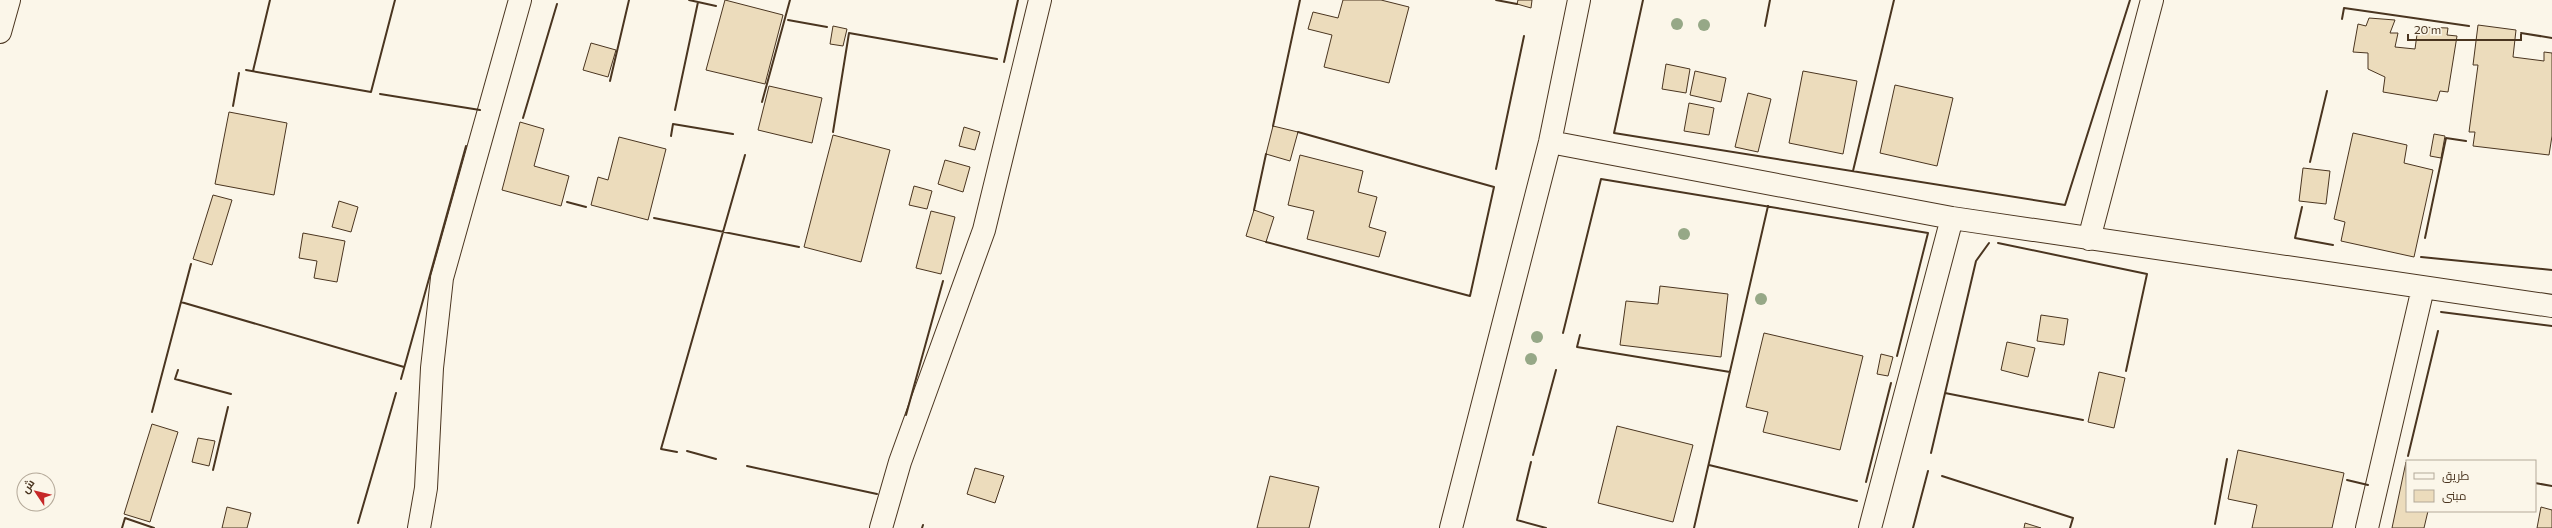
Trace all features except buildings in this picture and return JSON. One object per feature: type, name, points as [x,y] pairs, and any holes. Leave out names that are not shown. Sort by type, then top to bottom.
[{"type":"street","points":[[0,32],[9,0]]},
{"type":"street","points":[[419,528],[427,480],[432,368],[442,278],[520,0]]},
{"type":"street","points":[[881,528],[900,462],[984,230],[1040,0]]},
{"type":"street","points":[[1451,528],[1550,142],[1579,0]]},
{"type":"street","points":[[2089,239],[2152,0]]},
{"type":"street","points":[[1550,142],[1952,218],[2552,306]]},
{"type":"street","points":[[1870,528],[1952,218]]},
{"type":"street","points":[[2367,528],[2423,288]]},
{"type":"wall","points":[[253,71],[270,0]]},
{"type":"wall","points":[[246,70],[371,92],[395,0]]},
{"type":"wall","points":[[610,81],[629,0]]},
{"type":"wall","points":[[689,0],[716,6]]},
{"type":"wall","points":[[762,102],[790,0]]},
{"type":"wall","points":[[1004,62],[1018,0]]},
{"type":"wall","points":[[1273,126],[1300,0]]},
{"type":"wall","points":[[1496,0],[1517,4]]},
{"type":"wall","points":[[1643,0],[1614,133],[2065,205],[2130,0]]},
{"type":"wall","points":[[1765,26],[1770,0]]},
{"type":"wall","points":[[1853,171],[1894,0]]},
{"type":"wall","points":[[675,110],[698,2]]},
{"type":"wall","points":[[523,118],[557,4]]},
{"type":"wall","points":[[2342,19],[2344,8],[2469,26]]},
{"type":"wall","points":[[788,20],[827,27]]},
{"type":"wall","points":[[833,132],[849,33],[997,59]]},
{"type":"wall","points":[[2521,33],[2552,38]]},
{"type":"wall","points":[[1496,169],[1524,36]]},
{"type":"wall","points":[[233,106],[239,73]]},
{"type":"wall","points":[[2310,162],[2327,91]]},
{"type":"wall","points":[[380,94],[480,110]]},
{"type":"wall","points":[[671,136],[673,124],[733,134]]},
{"type":"wall","points":[[1266,242],[1470,296],[1494,187],[1298,132]]},
{"type":"wall","points":[[2425,238],[2446,138],[2466,141]]},
{"type":"wall","points":[[401,379],[466,146]]},
{"type":"wall","points":[[1254,210],[1266,154]]},
{"type":"wall","points":[[677,452],[661,449],[745,155]]},
{"type":"wall","points":[[1563,333],[1601,179],[1928,233],[1897,356]]},
{"type":"wall","points":[[567,202],[586,207]]},
{"type":"wall","points":[[1694,528],[1768,206]]},
{"type":"wall","points":[[2302,207],[2295,238],[2333,245]]},
{"type":"wall","points":[[654,218],[799,247]]},
{"type":"wall","points":[[1931,453],[1976,261],[1989,243]]},
{"type":"wall","points":[[1998,243],[2147,274],[2126,371]]},
{"type":"wall","points":[[2421,257],[2552,270]]},
{"type":"wall","points":[[152,412],[191,264]]},
{"type":"wall","points":[[906,415],[943,281]]},
{"type":"wall","points":[[181,302],[404,367]]},
{"type":"wall","points":[[2441,312],[2552,326]]},
{"type":"wall","points":[[2408,456],[2438,331]]},
{"type":"wall","points":[[1580,335],[1577,347],[1730,372]]},
{"type":"wall","points":[[178,370],[175,379],[231,394]]},
{"type":"wall","points":[[1533,455],[1556,370]]},
{"type":"wall","points":[[1866,482],[1891,383]]},
{"type":"wall","points":[[358,523],[396,393]]},
{"type":"wall","points":[[1945,393],[2083,420]]},
{"type":"wall","points":[[213,470],[228,407]]},
{"type":"wall","points":[[687,451],[716,459]]},
{"type":"wall","points":[[2215,524],[2227,459]]},
{"type":"wall","points":[[1531,462],[1517,520],[1546,528]]},
{"type":"wall","points":[[1709,465],[1857,501]]},
{"type":"wall","points":[[747,466],[877,494]]},
{"type":"wall","points":[[1913,528],[1928,471]]},
{"type":"wall","points":[[1942,476],[2073,518],[2070,528]]},
{"type":"wall","points":[[2347,480],[2368,485]]},
{"type":"wall","points":[[2536,483],[2552,486]]},
{"type":"wall","points":[[122,528],[125,518],[154,528]]}]
